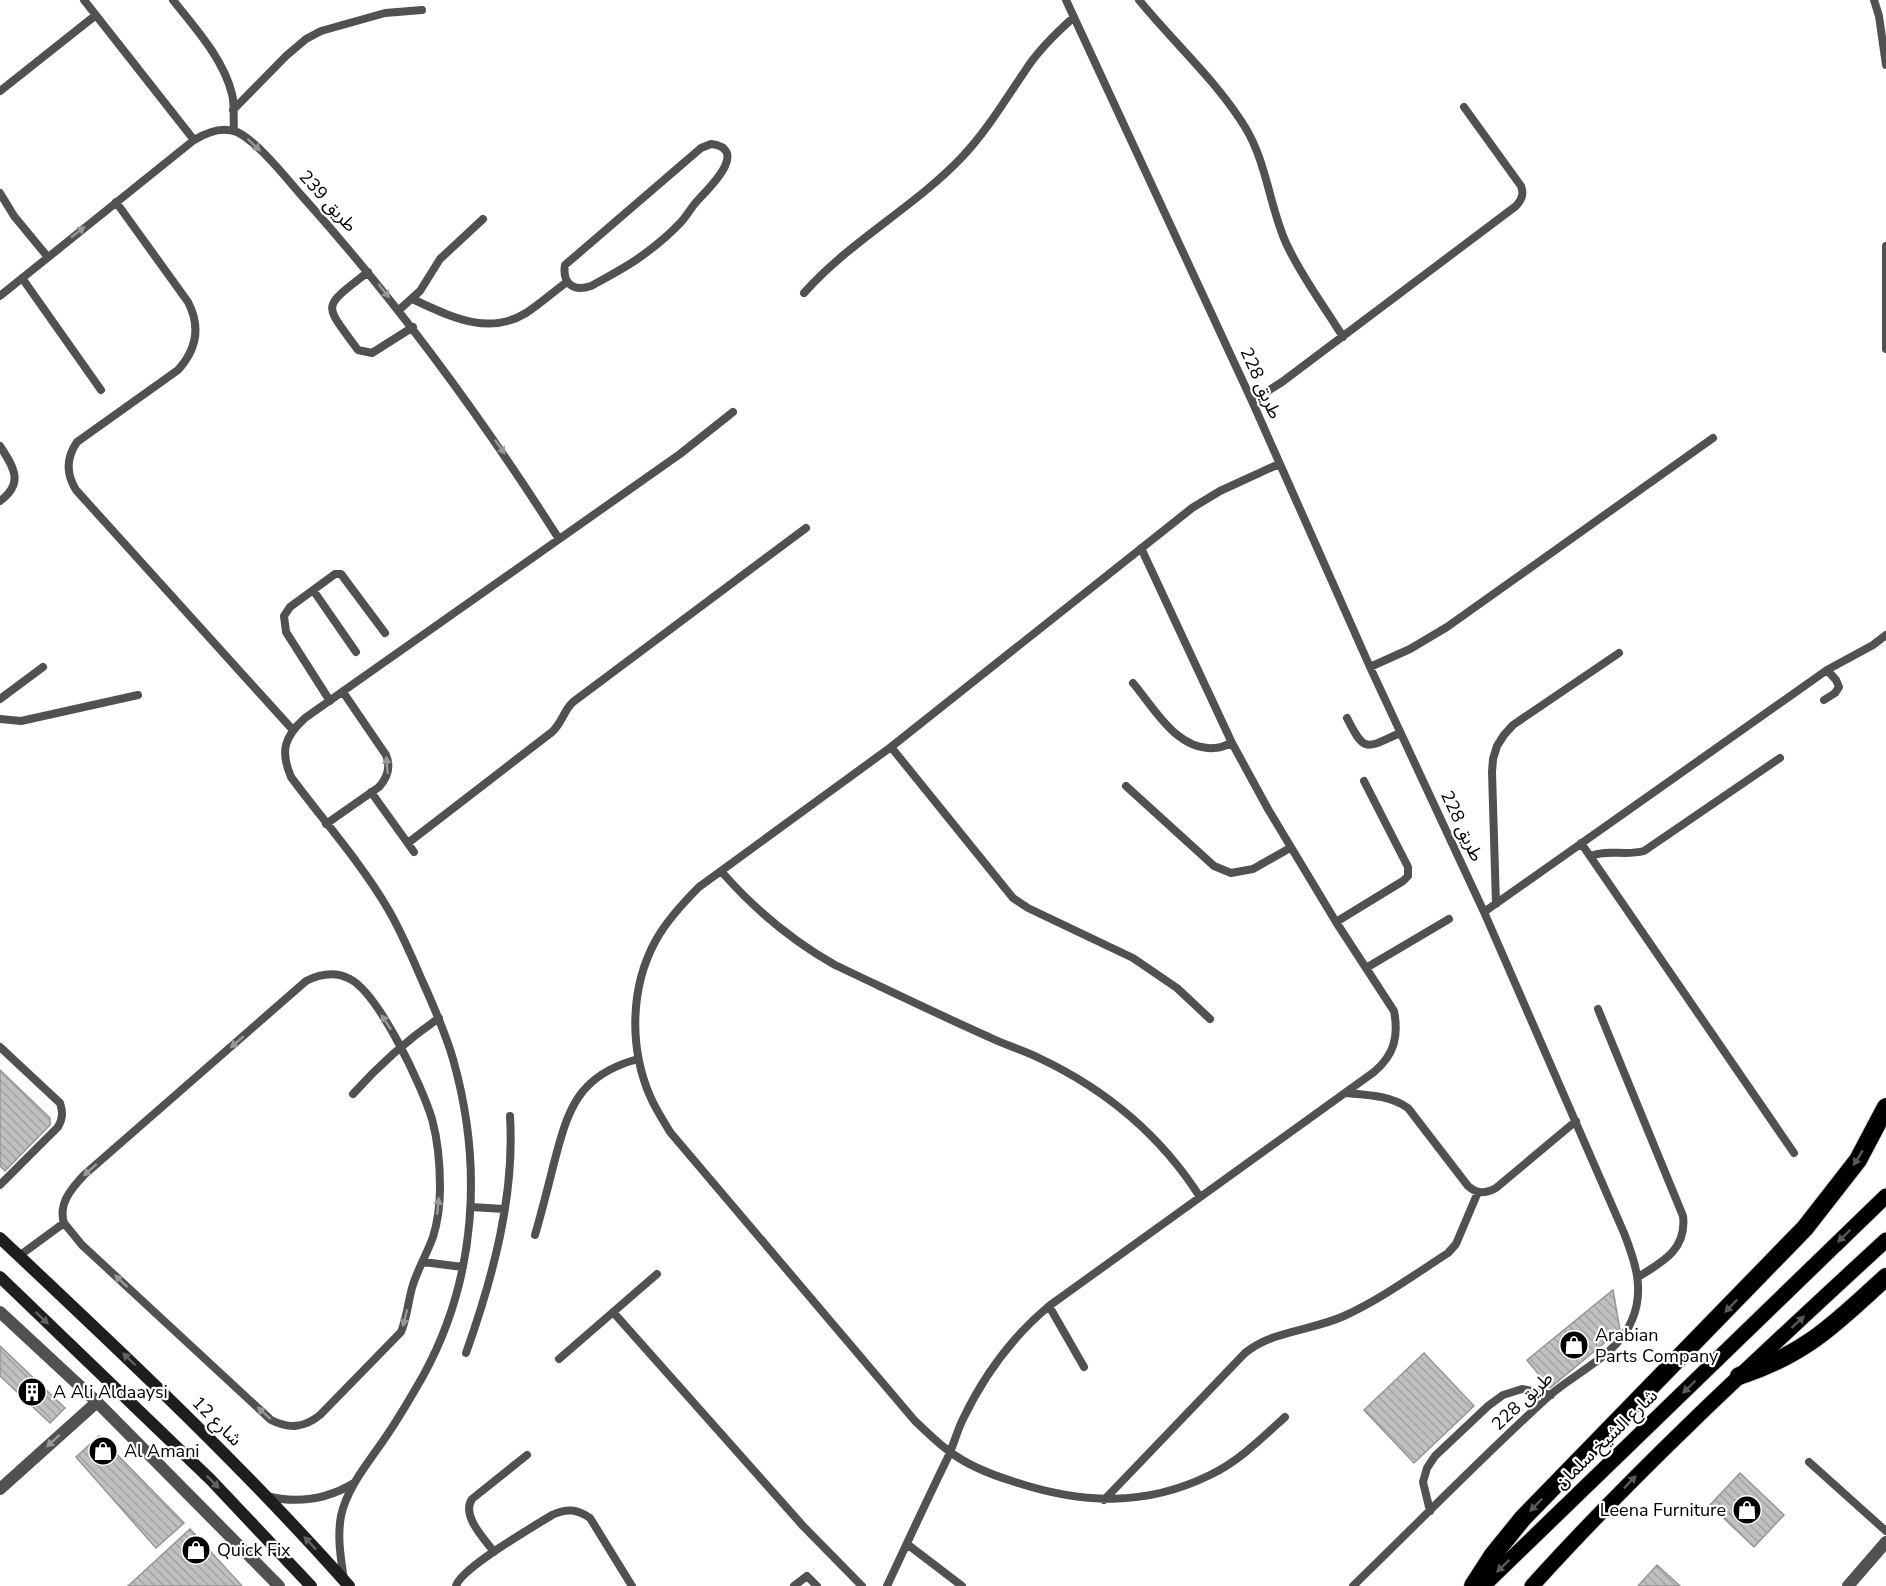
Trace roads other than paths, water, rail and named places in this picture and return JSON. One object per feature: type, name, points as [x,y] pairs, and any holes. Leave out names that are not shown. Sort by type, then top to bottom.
[{"type":"highway","points":[[1473,1586],[1493,1555],[1523,1518],[1805,1228],[1858,1160],[1886,1107]]},
{"type":"highway","points":[[1739,1376],[1778,1361],[1815,1340],[1886,1277]]},
{"type":"main road","name":"شارع الشيخ سلمان","points":[[1483,1586],[1886,1196]]},
{"type":"main road","points":[[1532,1586],[1642,1469],[1886,1240]]},
{"type":"street","name":"شارع 12","points":[[0,1238],[121,1351],[266,1496],[347,1583]]},
{"type":"street","points":[[0,1277],[211,1480],[311,1586]]},
{"type":"street","points":[[0,1312],[97,1402],[279,1586]]},
{"type":"street","points":[[0,1489],[97,1402]]},
{"type":"street","points":[[1850,1585],[1886,1542]]},
{"type":"lane","points":[[84,0],[194,140]]},
{"type":"lane","points":[[0,296],[194,140],[220,129],[234,131],[232,94],[221,67],[173,0]]},
{"type":"lane","name":"طريق 228","points":[[1066,0],[1252,401],[1370,667],[1484,912],[1624,1233],[1638,1276],[1639,1292],[1632,1322],[1613,1347],[1551,1395],[1353,1586]]},
{"type":"lane","points":[[1139,0],[1222,94],[1245,128],[1262,162],[1276,217],[1286,243],[1343,336]]},
{"type":"lane","points":[[1874,0],[1879,16],[1886,65]]},
{"type":"lane","points":[[233,110],[286,56],[306,39],[321,31],[386,13],[422,10]]},
{"type":"lane","points":[[0,91],[96,15]]},
{"type":"lane","points":[[804,293],[835,261],[942,176],[961,158],[996,116],[1040,50],[1074,17]]},
{"type":"lane","points":[[1252,401],[1277,386],[1521,200],[1523,193],[1521,186],[1464,107]]},
{"type":"lane","name":"طريق 239","points":[[234,131],[252,143],[308,202],[413,327],[501,449],[560,539]]},
{"type":"lane","points":[[716,144],[725,151],[726,162],[718,180],[660,243],[591,286],[582,289],[574,288],[567,282],[564,274],[565,266],[702,148],[716,144]]},
{"type":"lane","points":[[0,193],[30,237],[47,256]]},
{"type":"lane","points":[[116,202],[188,302],[194,313],[196,338],[193,350],[178,370],[77,442],[69,456],[71,482],[292,729]]},
{"type":"lane","points":[[399,310],[426,282],[440,259],[483,219]]},
{"type":"lane","points":[[1886,246],[1886,348]]},
{"type":"lane","points":[[368,272],[336,297],[331,305],[332,315],[358,350],[372,353],[413,327]]},
{"type":"lane","points":[[22,278],[101,390]]},
{"type":"lane","points":[[412,299],[464,321],[499,323],[526,313],[567,282]]},
{"type":"lane","points":[[347,1583],[339,1540],[344,1505],[354,1483],[400,1414],[429,1364],[455,1304],[463,1267],[471,1207],[470,1146],[453,1056],[439,1018],[405,942],[387,907],[291,777],[285,761],[285,745],[292,729],[680,454],[733,412]]},
{"type":"lane","points":[[1370,667],[1410,649],[1447,627],[1713,438]]},
{"type":"lane","points":[[0,446],[13,467],[15,480],[10,493],[0,501]]},
{"type":"lane","points":[[1279,464],[1220,491],[1192,508],[891,747],[699,887],[678,908],[655,941],[640,978],[634,1018],[638,1059],[650,1097],[670,1132],[915,1421],[950,1452],[990,1474],[1068,1496],[1104,1500],[1150,1496],[1177,1489],[1212,1474],[1243,1454],[1285,1417]]},
{"type":"lane","points":[[408,843],[552,732],[559,725],[570,704],[806,528]]},
{"type":"lane","points":[[887,1586],[982,1383],[1006,1349],[1034,1318],[1384,1063],[1392,1052],[1396,1038],[1397,1025],[1394,1011],[1290,848],[1232,743],[1140,548]]},
{"type":"lane","points":[[330,701],[284,627],[286,611],[334,574],[345,576],[384,633]]},
{"type":"lane","points":[[313,590],[356,652]]},
{"type":"lane","points":[[1484,912],[1827,670],[1873,645],[1886,635]]},
{"type":"lane","points":[[1496,904],[1492,772],[1497,746],[1504,735],[1524,717],[1619,653]]},
{"type":"lane","points":[[0,699],[43,667]]},
{"type":"lane","points":[[1824,700],[1835,693],[1839,687],[1827,670]]},
{"type":"lane","points":[[1133,684],[1180,738],[1197,747],[1215,748],[1232,743]]},
{"type":"lane","points":[[326,824],[379,787],[386,779],[389,767],[388,761],[343,692]]},
{"type":"lane","points":[[0,719],[21,721],[138,695]]},
{"type":"lane","points":[[1347,718],[1358,740],[1363,744],[1373,745],[1400,733]]},
{"type":"lane","points":[[891,747],[1013,898],[1028,908],[1133,958],[1177,988],[1210,1019]]},
{"type":"lane","points":[[1590,856],[1604,852],[1627,854],[1644,851],[1780,758]]},
{"type":"lane","points":[[1336,922],[1403,881],[1407,876],[1408,867],[1364,781]]},
{"type":"lane","points":[[1126,786],[1214,866],[1231,873],[1253,869],[1290,848]]},
{"type":"lane","points":[[371,792],[414,852]]},
{"type":"lane","points":[[1581,843],[1794,1153]]},
{"type":"lane","points":[[721,871],[737,890],[773,924],[813,953],[970,1029],[1041,1059],[1089,1086],[1157,1140],[1200,1197]]},
{"type":"lane","points":[[1366,968],[1449,919]]},
{"type":"lane","points":[[325,974],[335,974],[356,983],[374,1004],[401,1046],[432,1119],[440,1165],[438,1215],[433,1236],[413,1286],[405,1323],[395,1340],[312,1422],[291,1427],[270,1420],[82,1245],[64,1224],[62,1209],[75,1185],[306,981],[325,974]]},
{"type":"lane","points":[[1598,1009],[1683,1216],[1685,1227],[1678,1247],[1663,1262],[1638,1276]]},
{"type":"lane","points":[[353,1094],[376,1068],[439,1018]]},
{"type":"lane","points":[[0,1047],[60,1103],[63,1111],[58,1127],[0,1185]]},
{"type":"lane","points":[[535,1235],[562,1129],[575,1101],[596,1078],[623,1063],[638,1059]]},
{"type":"lane","points":[[1345,1093],[1399,1101],[1408,1108],[1468,1186],[1484,1193],[1496,1188],[1576,1121]]},
{"type":"lane","points":[[466,1353],[490,1277],[504,1209],[511,1167],[510,1116]]},
{"type":"lane","points":[[1104,1500],[1236,1361],[1255,1344],[1280,1334],[1343,1316],[1384,1294],[1448,1253],[1455,1244],[1478,1192]]},
{"type":"lane","points":[[471,1207],[504,1209]]},
{"type":"lane","points":[[19,1256],[64,1224]]},
{"type":"lane","points":[[423,1262],[463,1267]]},
{"type":"lane","points":[[559,1359],[657,1274]]},
{"type":"lane","points":[[1049,1306],[1084,1367]]},
{"type":"lane","points":[[613,1312],[802,1526],[862,1586]]},
{"type":"lane","points":[[1431,1511],[1423,1482],[1427,1468],[1435,1456],[1488,1406],[1503,1395],[1522,1389],[1551,1395]]},
{"type":"lane","points":[[494,1552],[469,1515],[469,1504],[472,1499],[527,1455]]},
{"type":"lane","points":[[1809,1462],[1886,1531]]},
{"type":"lane","points":[[266,1496],[292,1501],[318,1499],[343,1490],[354,1483]]},
{"type":"lane","points":[[456,1586],[458,1579],[494,1552],[552,1515],[572,1510],[590,1518],[632,1586]]},
{"type":"lane","points":[[906,1544],[962,1586]]},
{"type":"lane","points":[[794,1586],[807,1576],[816,1586]]},
{"type":"place","name":"Arabian Parts Company","points":[[1574,1345]]},
{"type":"place","name":"A Ali Aldaaysi","points":[[32,1392]]},
{"type":"place","name":"Al Amani","points":[[103,1451]]},
{"type":"place","name":"Leena Furniture","points":[[1747,1510]]},
{"type":"place","name":"Quick Fix","points":[[196,1550]]}]
